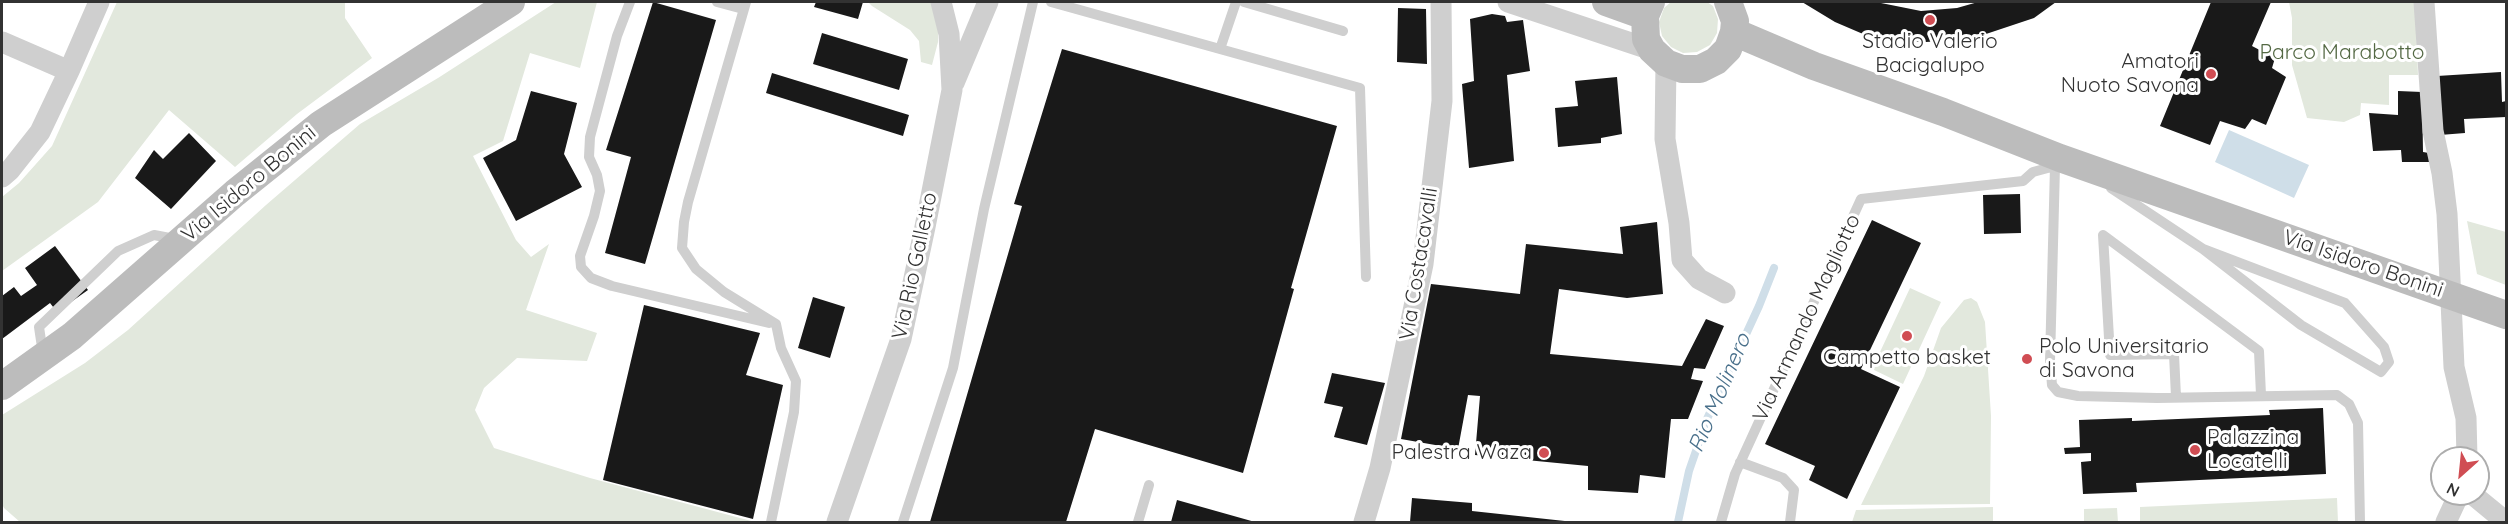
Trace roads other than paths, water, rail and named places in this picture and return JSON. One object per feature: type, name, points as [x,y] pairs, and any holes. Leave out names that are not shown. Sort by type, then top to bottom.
[{"type":"street","points":[[2,177],[10,171],[40,132],[99,2]]},
{"type":"street","name":"Via Isidoro Bonini","points":[[2,386],[72,336],[234,193],[321,124],[511,2]]},
{"type":"street","name":"Via Rio Galletto","points":[[837,522],[901,339],[952,90],[949,34],[941,2]]},
{"type":"street","points":[[952,90],[988,2]]},
{"type":"street","name":"Via Costacavalli","points":[[1364,522],[1380,468],[1423,264],[1442,101],[1441,2]]},
{"type":"street","points":[[1508,2],[1659,57],[1682,69],[1700,69],[1716,62],[1728,49],[1735,21],[1728,2]]},
{"type":"street","points":[[1606,2],[1648,9],[1646,39],[1659,57],[1665,139],[1679,223],[1682,260],[1699,279],[1725,293]]},
{"type":"street","points":[[2424,2],[2433,131],[2442,173],[2447,214],[2454,367],[2466,418],[2467,446]]},
{"type":"street","points":[[1734,32],[1814,66],[1943,112],[2058,162]]},
{"type":"street","points":[[2,42],[69,71]]},
{"type":"street","name":"Via Isidoro Bonini","points":[[2058,162],[2220,215],[2506,315]]},
{"type":"street","points":[[2446,522],[2453,506]]},
{"type":"street","points":[[2487,506],[2506,522]]},
{"type":"lane","points":[[630,2],[617,36],[590,137],[589,156],[597,175],[600,191],[580,256],[581,267],[591,278],[612,286],[743,319],[776,324]]},
{"type":"lane","points":[[717,2],[745,5],[688,202],[682,248],[696,269],[724,292],[776,324],[781,348],[796,381],[794,412],[771,522]]},
{"type":"lane","points":[[903,522],[953,368],[984,209],[1033,2]]},
{"type":"lane","points":[[1051,2],[1360,88],[1366,277]]},
{"type":"lane","points":[[1220,49],[1236,2]]},
{"type":"lane","points":[[1244,2],[1344,31]]},
{"type":"lane","points":[[2203,249],[2345,303],[2384,347],[2389,362],[2380,372],[2301,325],[2203,249],[2124,196],[2058,162],[2050,307],[2052,385],[2058,393],[2078,396],[2337,395],[2349,404],[2358,423],[2360,522]]},
{"type":"lane","name":"Via Armando Magliotto","points":[[1740,462],[1862,199],[2023,181],[2033,172],[2058,162]]},
{"type":"lane","points":[[2176,397],[2174,354],[2110,355],[2103,235],[2259,351],[2261,395]]},
{"type":"lane","points":[[1721,522],[1740,462],[1783,478],[1794,490],[1790,522]]},
{"type":"lane","points":[[1138,522],[1149,485]]},
{"type":"waterway","name":"Rio Molinero","points":[[1678,522],[1689,471],[1707,419],[1774,268]]},
{"type":"place","name":"Stadio Valerio Bacigalupo","points":[[1930,20]]},
{"type":"place","name":"Amatori Nuoto Savona","points":[[2211,74]]},
{"type":"place","name":"Campetto basket","points":[[1907,336]]},
{"type":"place","name":"Polo Universitario di Savona","points":[[2027,359]]},
{"type":"place","name":"Palazzina Locatelli","points":[[2195,450]]},
{"type":"place","name":"Palestra Waza","points":[[1544,453]]},
{"type":"park label","name":"Parco Marabotto","points":[[2342,53]]}]
